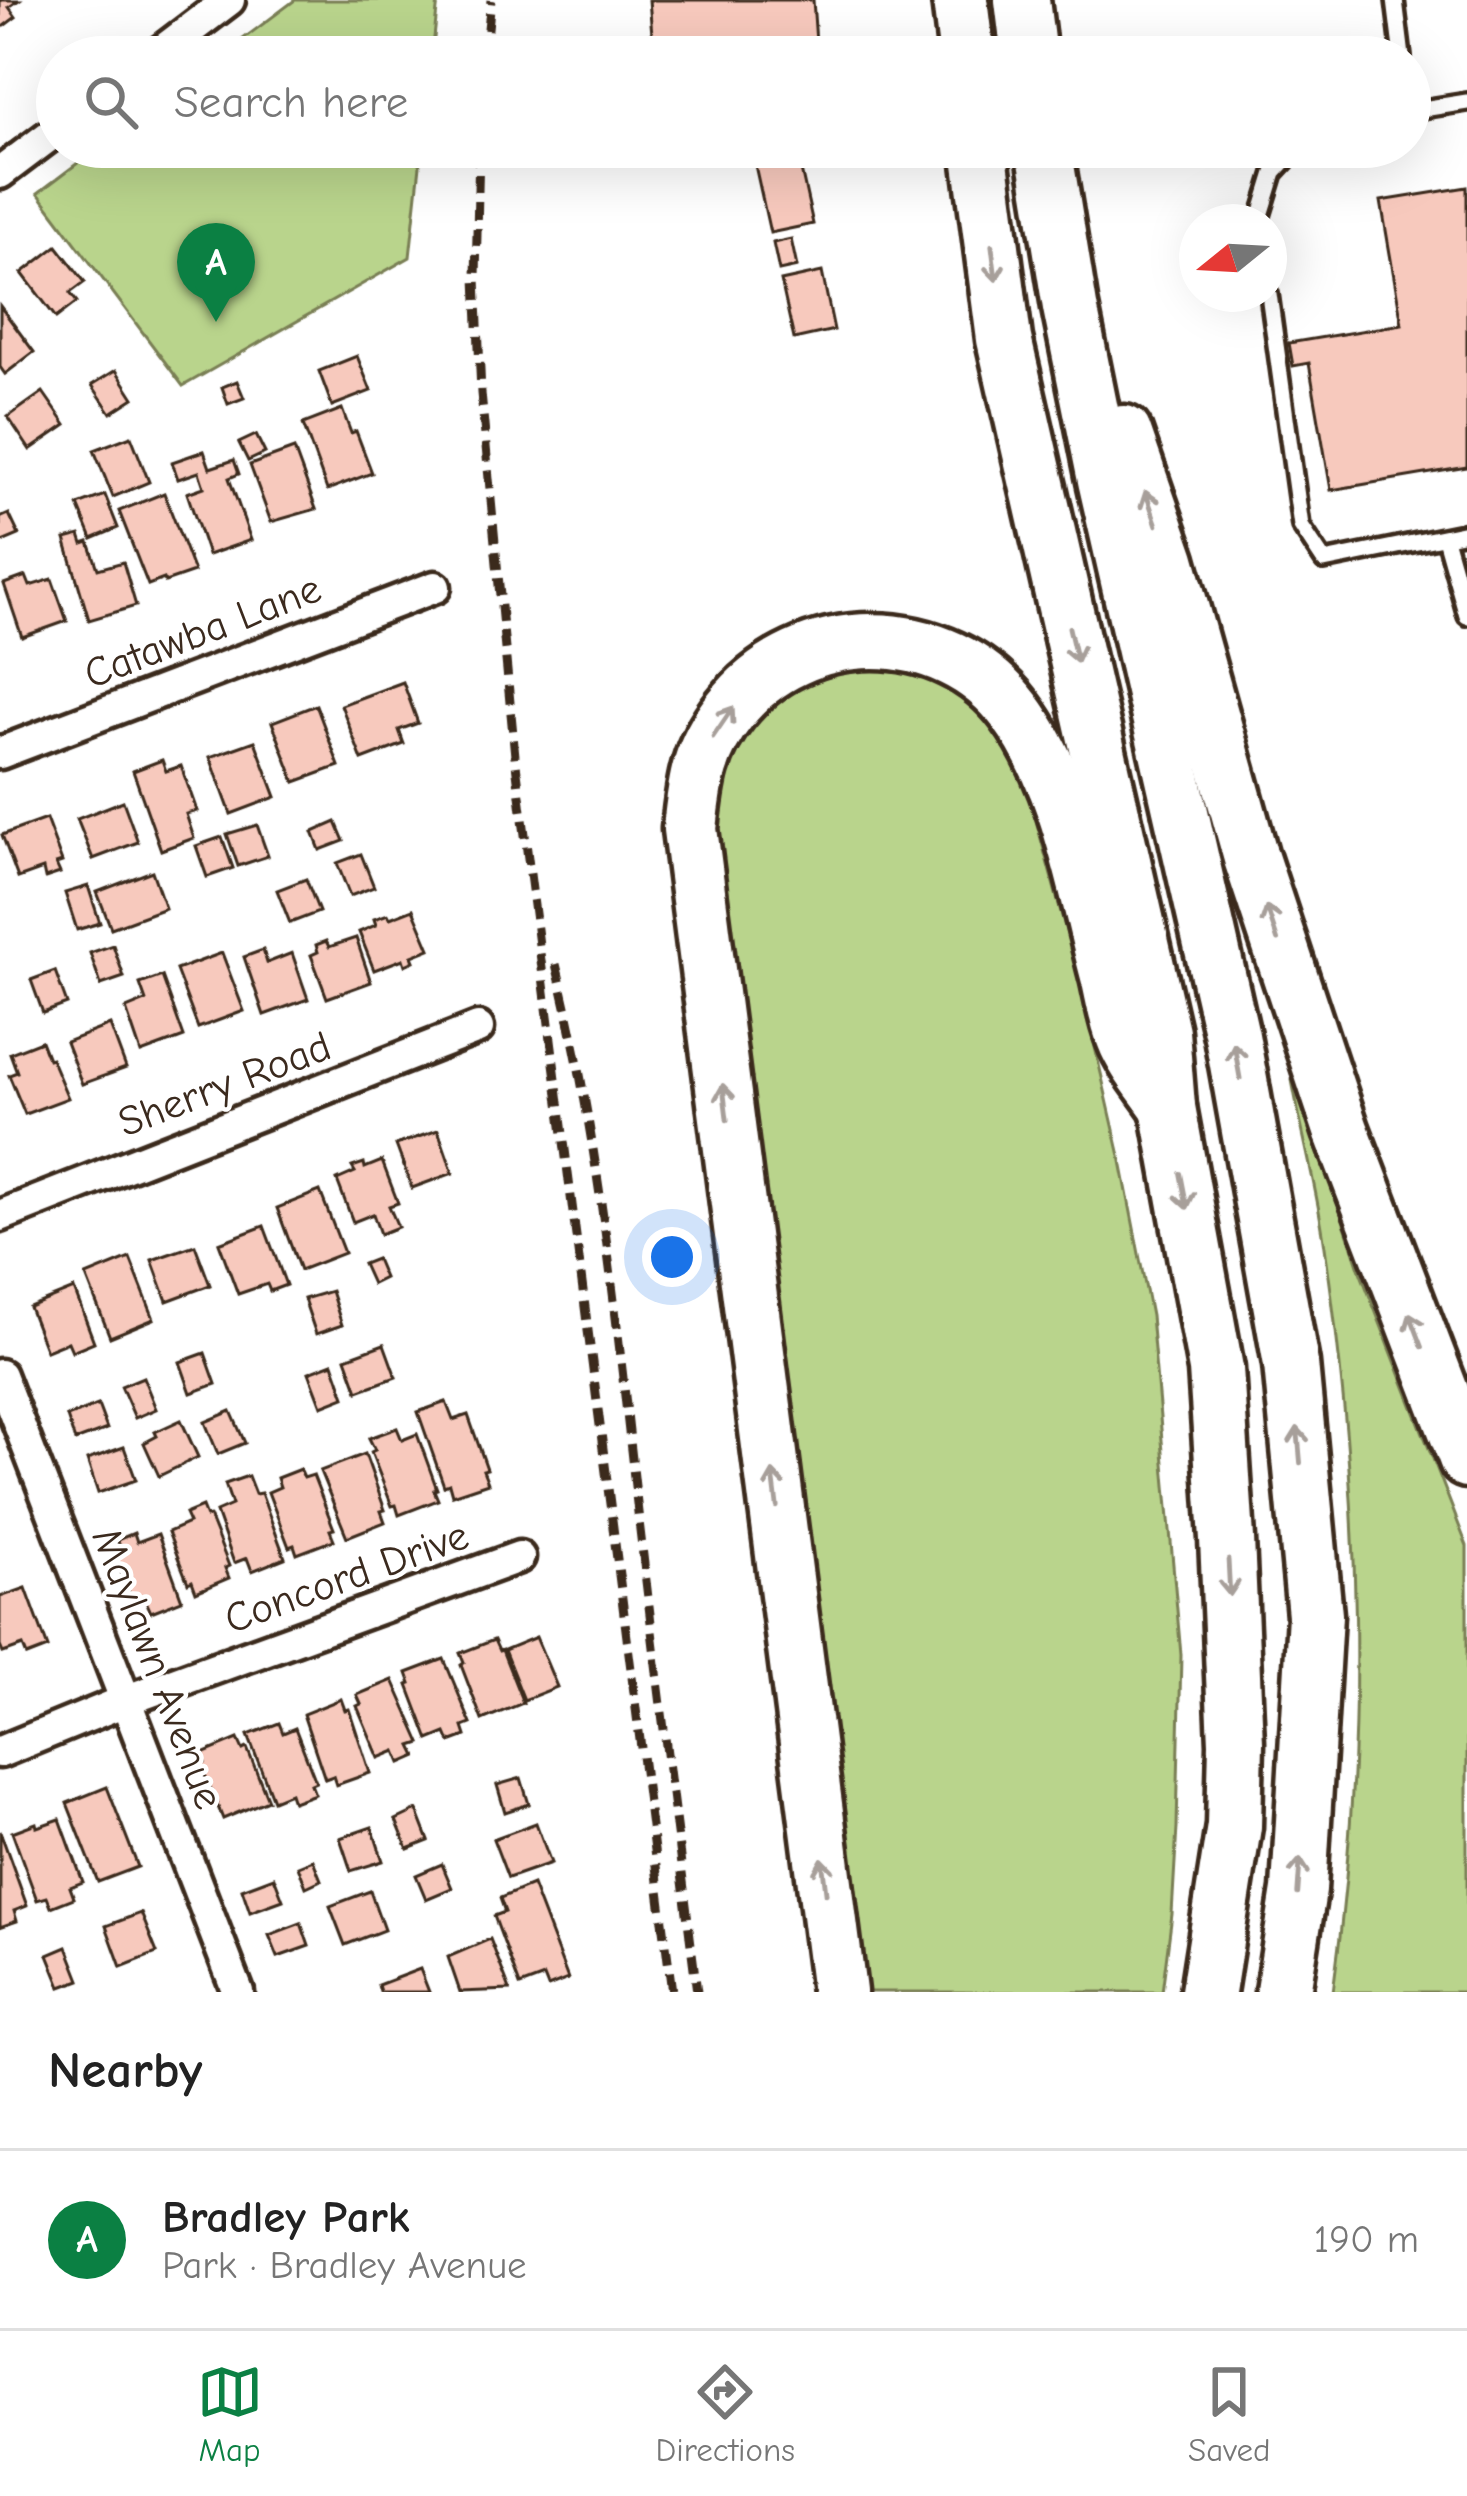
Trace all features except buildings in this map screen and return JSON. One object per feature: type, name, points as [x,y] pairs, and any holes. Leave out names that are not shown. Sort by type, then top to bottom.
[{"type":"highway","points":[[960,0],[965,36]]},
{"type":"highway","points":[[1022,0],[1026,36]]},
{"type":"highway","points":[[982,168],[1004,339],[1162,1032],[1168,1107],[1216,1370],[1236,1743],[1234,1826],[1208,1992]]},
{"type":"highway","points":[[1047,168],[1110,503],[1232,1036],[1291,1364],[1315,1616],[1298,1890],[1283,1992]]},
{"type":"highway","points":[[1070,308],[1148,499],[1251,858],[1318,1062],[1464,1451]]},
{"type":"highway","points":[[839,1992],[690,829],[695,775],[729,710],[778,667],[820,649],[865,640],[894,640],[936,651],[986,680],[1017,713],[1046,766],[1065,813],[1124,1041],[1168,1107]]},
{"type":"street","points":[[178,36],[213,5]]},
{"type":"street","points":[[0,172],[36,145]]},
{"type":"street","name":"Catawba Lane","points":[[0,753],[435,586]]},
{"type":"street","name":"Sherry Road","points":[[0,1216],[478,1028]]},
{"type":"street","name":"Maylawn Avenue","points":[[0,1376],[238,1992]]},
{"type":"street","name":"Concord Drive","points":[[0,1752],[127,1700],[519,1557]]},
{"type":"lane","points":[[1395,0],[1399,36]]},
{"type":"lane","points":[[1431,108],[1467,102]]},
{"type":"lane","points":[[1265,204],[1279,168]]},
{"type":"lane","points":[[1271,312],[1301,526],[1324,561],[1467,532]]},
{"type":"lane","points":[[1444,538],[1467,616]]},
{"type":"green space","points":[[295,0],[438,0],[434,36],[247,36]]},
{"type":"green space","points":[[71,168],[420,168],[410,257],[183,386],[38,193]]},
{"type":"green space","points":[[842,662],[941,671],[1014,740],[1080,982],[1151,1316],[1181,1655],[1177,1827],[1162,1992],[856,1992],[711,791],[761,704]]},
{"type":"green space","points":[[1296,1078],[1361,1274],[1467,1546],[1467,1992],[1333,1992],[1352,1803],[1356,1616],[1336,1335],[1321,1220],[1292,1080]]},
{"type":"railway","points":[[487,36],[491,0]]},
{"type":"railway","points":[[479,168],[476,278],[481,393],[515,756],[672,1992]]},
{"type":"railway","points":[[556,964],[584,1095],[605,1228],[697,1992]]},
{"type":"place","name":"Bradley Park","points":[[216,322]]}]
